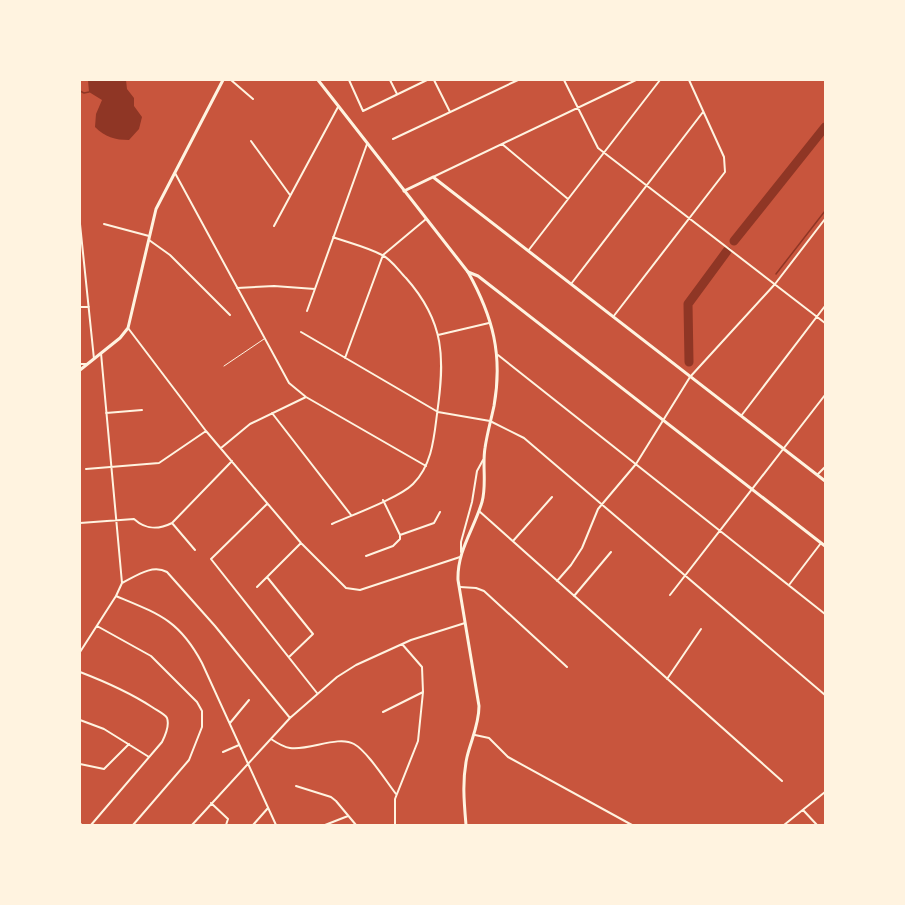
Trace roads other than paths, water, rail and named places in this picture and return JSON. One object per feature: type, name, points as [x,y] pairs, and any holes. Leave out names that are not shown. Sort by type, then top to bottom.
[{"type":"street","points":[[80,370],[128,328],[135,305],[148,238],[156,209],[223,80]]},
{"type":"street","points":[[231,80],[252,99]]},
{"type":"street","points":[[318,80],[468,272],[481,296],[491,322],[498,355],[497,384],[484,460],[484,491],[479,511],[461,553],[458,574],[479,699],[478,720],[475,735],[468,752],[464,779],[466,825]]},
{"type":"street","points":[[349,80],[363,111],[428,80]]},
{"type":"street","points":[[390,80],[397,94]]},
{"type":"street","points":[[434,80],[450,112]]},
{"type":"street","points":[[393,139],[518,80]]},
{"type":"street","points":[[564,80],[596,146],[825,323]]},
{"type":"street","points":[[404,191],[636,80]]},
{"type":"street","points":[[528,251],[660,80]]},
{"type":"street","points":[[613,317],[722,177],[726,167],[724,157],[689,80]]},
{"type":"street","points":[[274,226],[338,106]]},
{"type":"street","points":[[571,284],[703,112]]},
{"type":"street","points":[[251,141],[290,195]]},
{"type":"street","points":[[307,311],[367,144]]},
{"type":"street","points":[[502,144],[568,199]]},
{"type":"street","points":[[175,172],[289,383],[306,397],[426,466]]},
{"type":"street","points":[[433,177],[825,481]]},
{"type":"street","points":[[345,358],[383,255],[426,219]]},
{"type":"street","points":[[557,581],[571,565],[582,548],[595,515],[602,504],[636,464],[690,377],[775,284],[825,219]]},
{"type":"street","points":[[80,224],[81,252],[89,307],[94,359]]},
{"type":"street","points":[[104,224],[148,238],[170,255],[230,315]]},
{"type":"street","points":[[332,524],[410,487],[418,479],[426,466],[432,447],[443,367],[438,335],[427,306],[418,292],[383,255],[333,237]]},
{"type":"street","points":[[468,272],[478,276],[825,546]]},
{"type":"street","points":[[237,288],[274,286],[315,289]]},
{"type":"street","points":[[741,416],[825,306]]},
{"type":"street","points":[[80,307],[89,307]]},
{"type":"street","points":[[438,335],[491,322]]},
{"type":"street","points":[[128,328],[206,431],[301,543],[342,585],[356,591],[460,557]]},
{"type":"street","points":[[301,332],[438,412],[490,421],[524,438],[825,695]]},
{"type":"street","points":[[80,652],[116,596],[122,583],[101,353]]},
{"type":"street","points":[[498,355],[825,614]]},
{"type":"street","points":[[80,364],[86,364]]},
{"type":"street","points":[[670,595],[825,395]]},
{"type":"street","points":[[221,448],[245,427],[306,397]]},
{"type":"street","points":[[106,413],[142,410]]},
{"type":"street","points":[[272,413],[352,515]]},
{"type":"street","points":[[86,469],[159,463],[206,431]]},
{"type":"street","points":[[461,553],[461,542],[472,502],[477,471],[484,460]]},
{"type":"street","points":[[80,523],[134,519],[145,527],[156,528],[172,524],[232,461]]},
{"type":"street","points":[[817,475],[825,467]]},
{"type":"street","points":[[512,541],[552,497]]},
{"type":"street","points":[[366,556],[396,545],[399,542],[400,535],[384,500]]},
{"type":"street","points":[[267,504],[211,559],[317,693]]},
{"type":"street","points":[[479,511],[782,781]]},
{"type":"street","points":[[400,535],[434,523],[440,512]]},
{"type":"street","points":[[172,524],[195,550]]},
{"type":"street","points":[[790,586],[825,538]]},
{"type":"street","points":[[257,587],[301,543]]},
{"type":"street","points":[[574,596],[611,552]]},
{"type":"street","points":[[122,583],[151,569],[157,568],[167,572],[223,635],[290,718]]},
{"type":"street","points":[[267,577],[313,634],[289,657]]},
{"type":"street","points":[[460,587],[476,588],[484,592],[567,667]]},
{"type":"street","points":[[116,596],[158,614],[180,630],[191,644],[202,663],[276,825]]},
{"type":"street","points":[[192,825],[290,718],[317,693],[350,669],[402,644],[466,622]]},
{"type":"street","points":[[97,626],[152,656],[197,702],[202,712],[202,727],[189,760],[133,825]]},
{"type":"street","points":[[667,679],[700,629]]},
{"type":"street","points":[[395,825],[394,806],[396,794],[418,741],[423,692],[422,667],[402,644]]},
{"type":"street","points":[[80,672],[123,690],[167,718],[165,735],[149,757],[91,825]]},
{"type":"street","points":[[383,712],[423,692]]},
{"type":"street","points":[[230,723],[249,700]]},
{"type":"street","points":[[80,720],[104,729],[149,757]]},
{"type":"street","points":[[475,735],[489,738],[508,757],[632,825]]},
{"type":"street","points":[[271,739],[284,746],[294,749],[340,742],[351,743],[361,749],[396,794]]},
{"type":"street","points":[[80,764],[104,769],[129,744]]},
{"type":"street","points":[[223,752],[239,745]]},
{"type":"street","points":[[296,786],[331,798],[356,825]]},
{"type":"street","points":[[784,825],[825,792]]},
{"type":"street","points":[[211,803],[228,819],[226,825]]},
{"type":"street","points":[[253,825],[268,808]]},
{"type":"street","points":[[803,810],[817,825]]},
{"type":"street","points":[[325,825],[348,816]]},
{"type":"lane","points":[[224,366],[264,339]]},
{"type":"waterway","points":[[80,91],[84,93],[89,92]]},
{"type":"waterway","points":[[734,241],[825,127]]},
{"type":"waterway","points":[[776,274],[825,211]]},
{"type":"waterway","points":[[689,362],[688,304],[727,251]]}]
